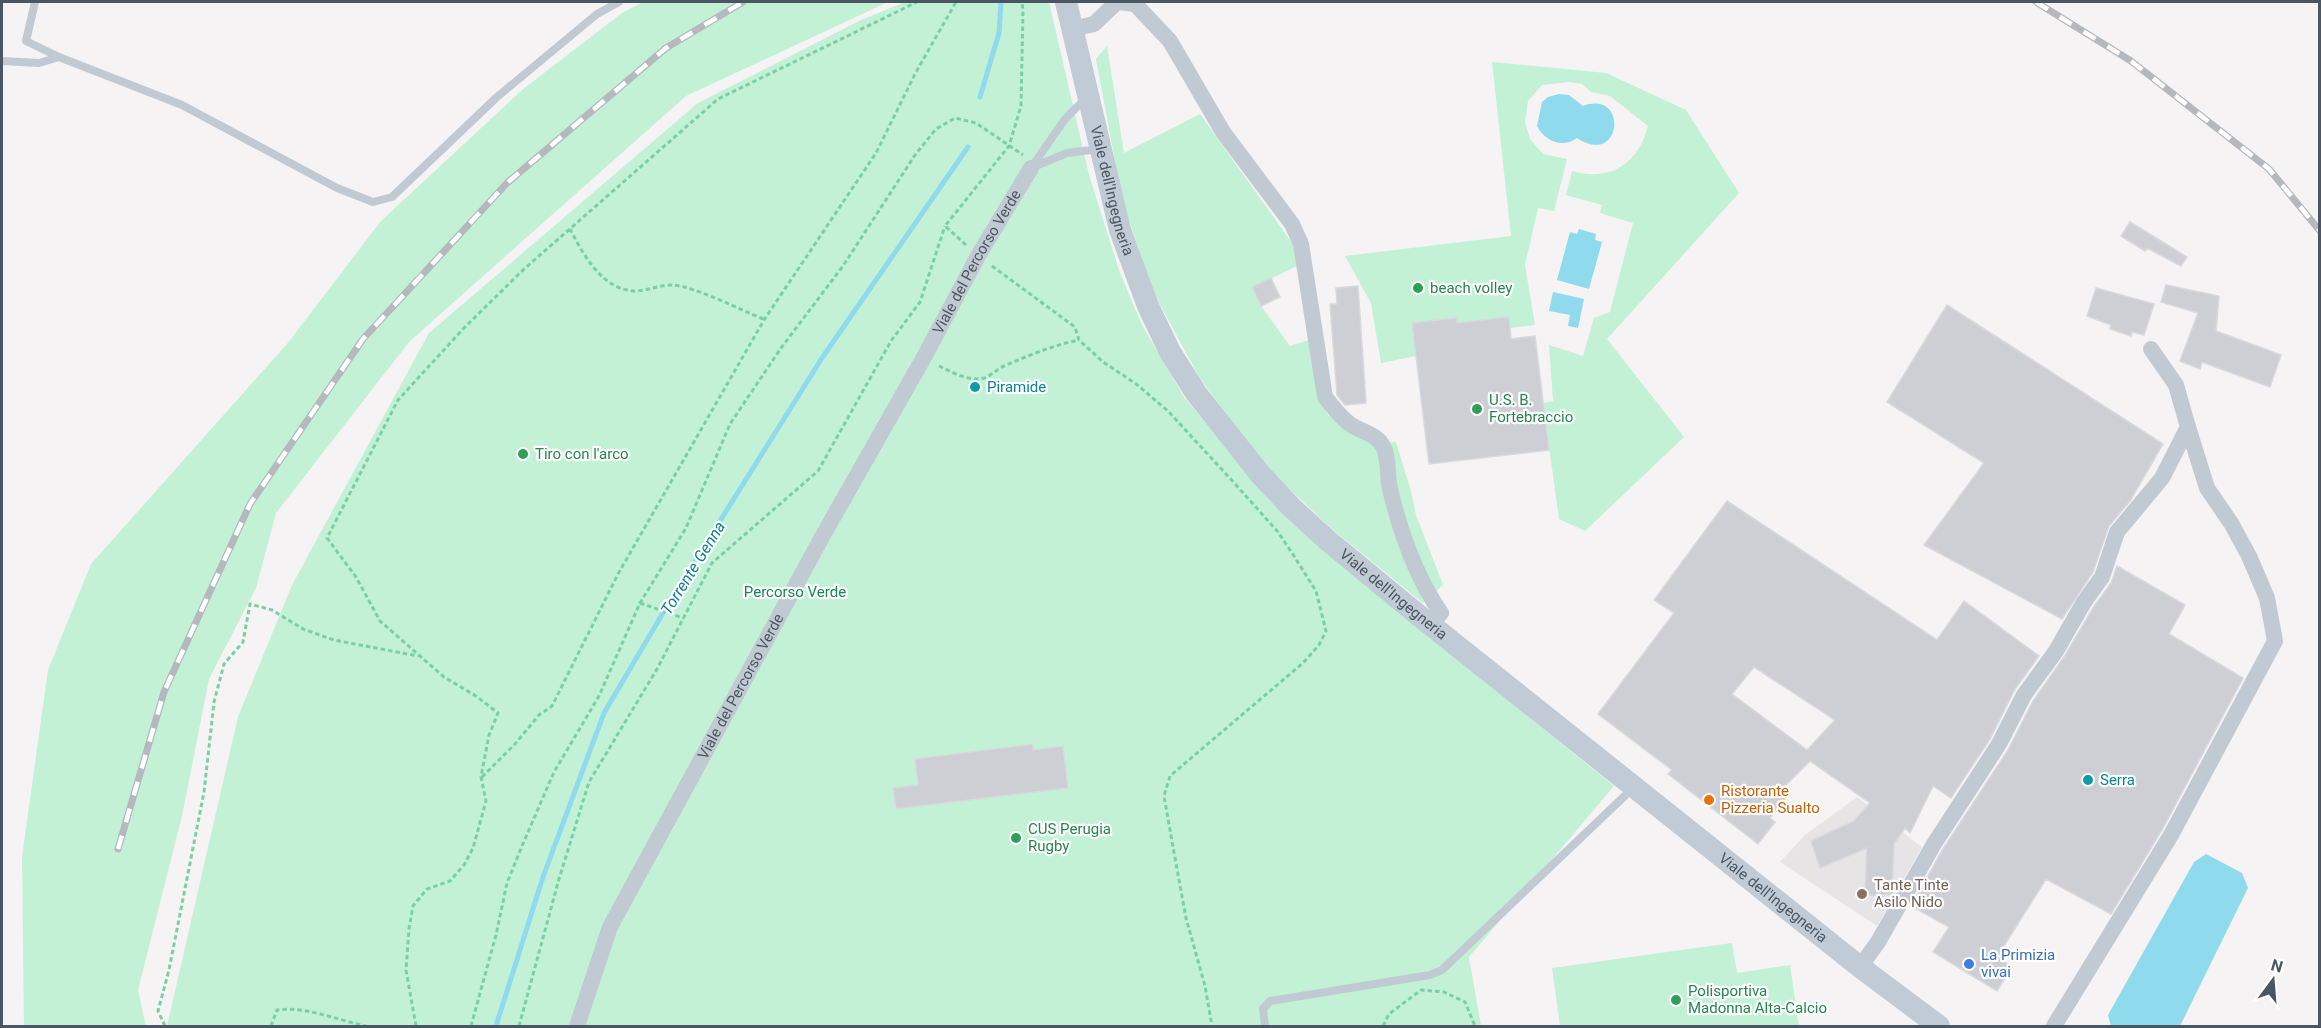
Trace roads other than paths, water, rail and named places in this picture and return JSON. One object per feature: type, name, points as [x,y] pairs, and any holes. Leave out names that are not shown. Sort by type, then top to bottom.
[{"type":"street","name":"Viale dell'Ingegneria","points":[[1066,2],[1120,230],[1148,306],[1170,352],[1197,393],[1260,474],[1326,539],[1431,625],[1860,967],[1940,1026]]},
{"type":"street","points":[[1072,29],[1094,24],[1118,2],[1135,4],[1170,41],[1223,132],[1292,224],[1301,244],[1325,397],[1351,425],[1376,437],[1384,447],[1390,489],[1406,539],[1421,579],[1441,613],[1431,625]]},
{"type":"street","name":"Viale del Percorso Verde","points":[[577,1026],[610,927],[822,537],[922,359],[1027,162]]},
{"type":"street","points":[[2054,1026],[2171,835],[2275,640],[2267,598],[2236,531],[2208,488],[2176,385],[2151,349]]},
{"type":"street","points":[[1860,967],[1878,942],[1934,844],[1999,744],[2024,695],[2056,651],[2084,602],[2102,577],[2117,532],[2162,478],[2188,427]]},
{"type":"lane","points":[[35,2],[26,41],[59,57],[182,105],[337,188],[373,202],[392,197],[497,97],[597,14],[619,2]]},
{"type":"lane","points":[[2,61],[39,63],[59,57]]},
{"type":"lane","name":"Viale del Percorso Verde","points":[[1027,162],[1087,97]]},
{"type":"lane","points":[[1027,162],[1067,153],[1100,149]]},
{"type":"lane","points":[[1265,1026],[1263,1009],[1270,1001],[1431,975],[1442,970],[1634,787]]},
{"type":"water","points":[[1559,94],[1569,95],[1583,106],[1598,104],[1608,108],[1613,117],[1614,127],[1611,137],[1603,143],[1592,145],[1577,138],[1566,143],[1554,142],[1545,136],[1537,126],[1542,102],[1548,97]]},
{"type":"water","points":[[1579,229],[1596,234],[1595,240],[1602,242],[1589,289],[1557,280],[1570,232],[1577,234]]},
{"type":"water","points":[[1553,292],[1584,299],[1578,328],[1568,326],[1570,315],[1549,311]]},
{"type":"water","points":[[2206,854],[2242,873],[2248,888],[2180,1026],[2111,1026],[2108,1015],[2194,862]]},
{"type":"waterway","name":"Torrente Genna","points":[[980,97],[999,33],[1001,2]]},
{"type":"waterway","name":"Torrente Genna","points":[[496,1026],[543,877],[604,713],[673,596],[822,358],[968,147]]},
{"type":"railway","points":[[118,849],[164,692],[250,504],[363,339],[507,183],[666,48],[743,2]]},
{"type":"railway","points":[[2036,2],[2131,61],[2269,169],[2320,231]]},
{"type":"place","name":"beach volley","points":[[1418,288]]},
{"type":"place","name":"Piramide","points":[[975,387]]},
{"type":"place","name":"U.S. B. Fortebraccio","points":[[1477,409]]},
{"type":"place","name":"Tiro con l'arco","points":[[523,454]]},
{"type":"place","name":"Serra","points":[[2088,780]]},
{"type":"place","name":"Ristorante Pizzeria Sualto","points":[[1709,800]]},
{"type":"place","name":"CUS Perugia Rugby","points":[[1016,838]]},
{"type":"place","name":"Tante Tinte Asilo Nido","points":[[1862,894]]},
{"type":"place","name":"La Primizia vivai","points":[[1969,964]]},
{"type":"place","name":"Polisportiva Madonna Alta-Calcio","points":[[1676,1000]]},
{"type":"park label","name":"Percorso Verde","points":[[795,592]]}]
